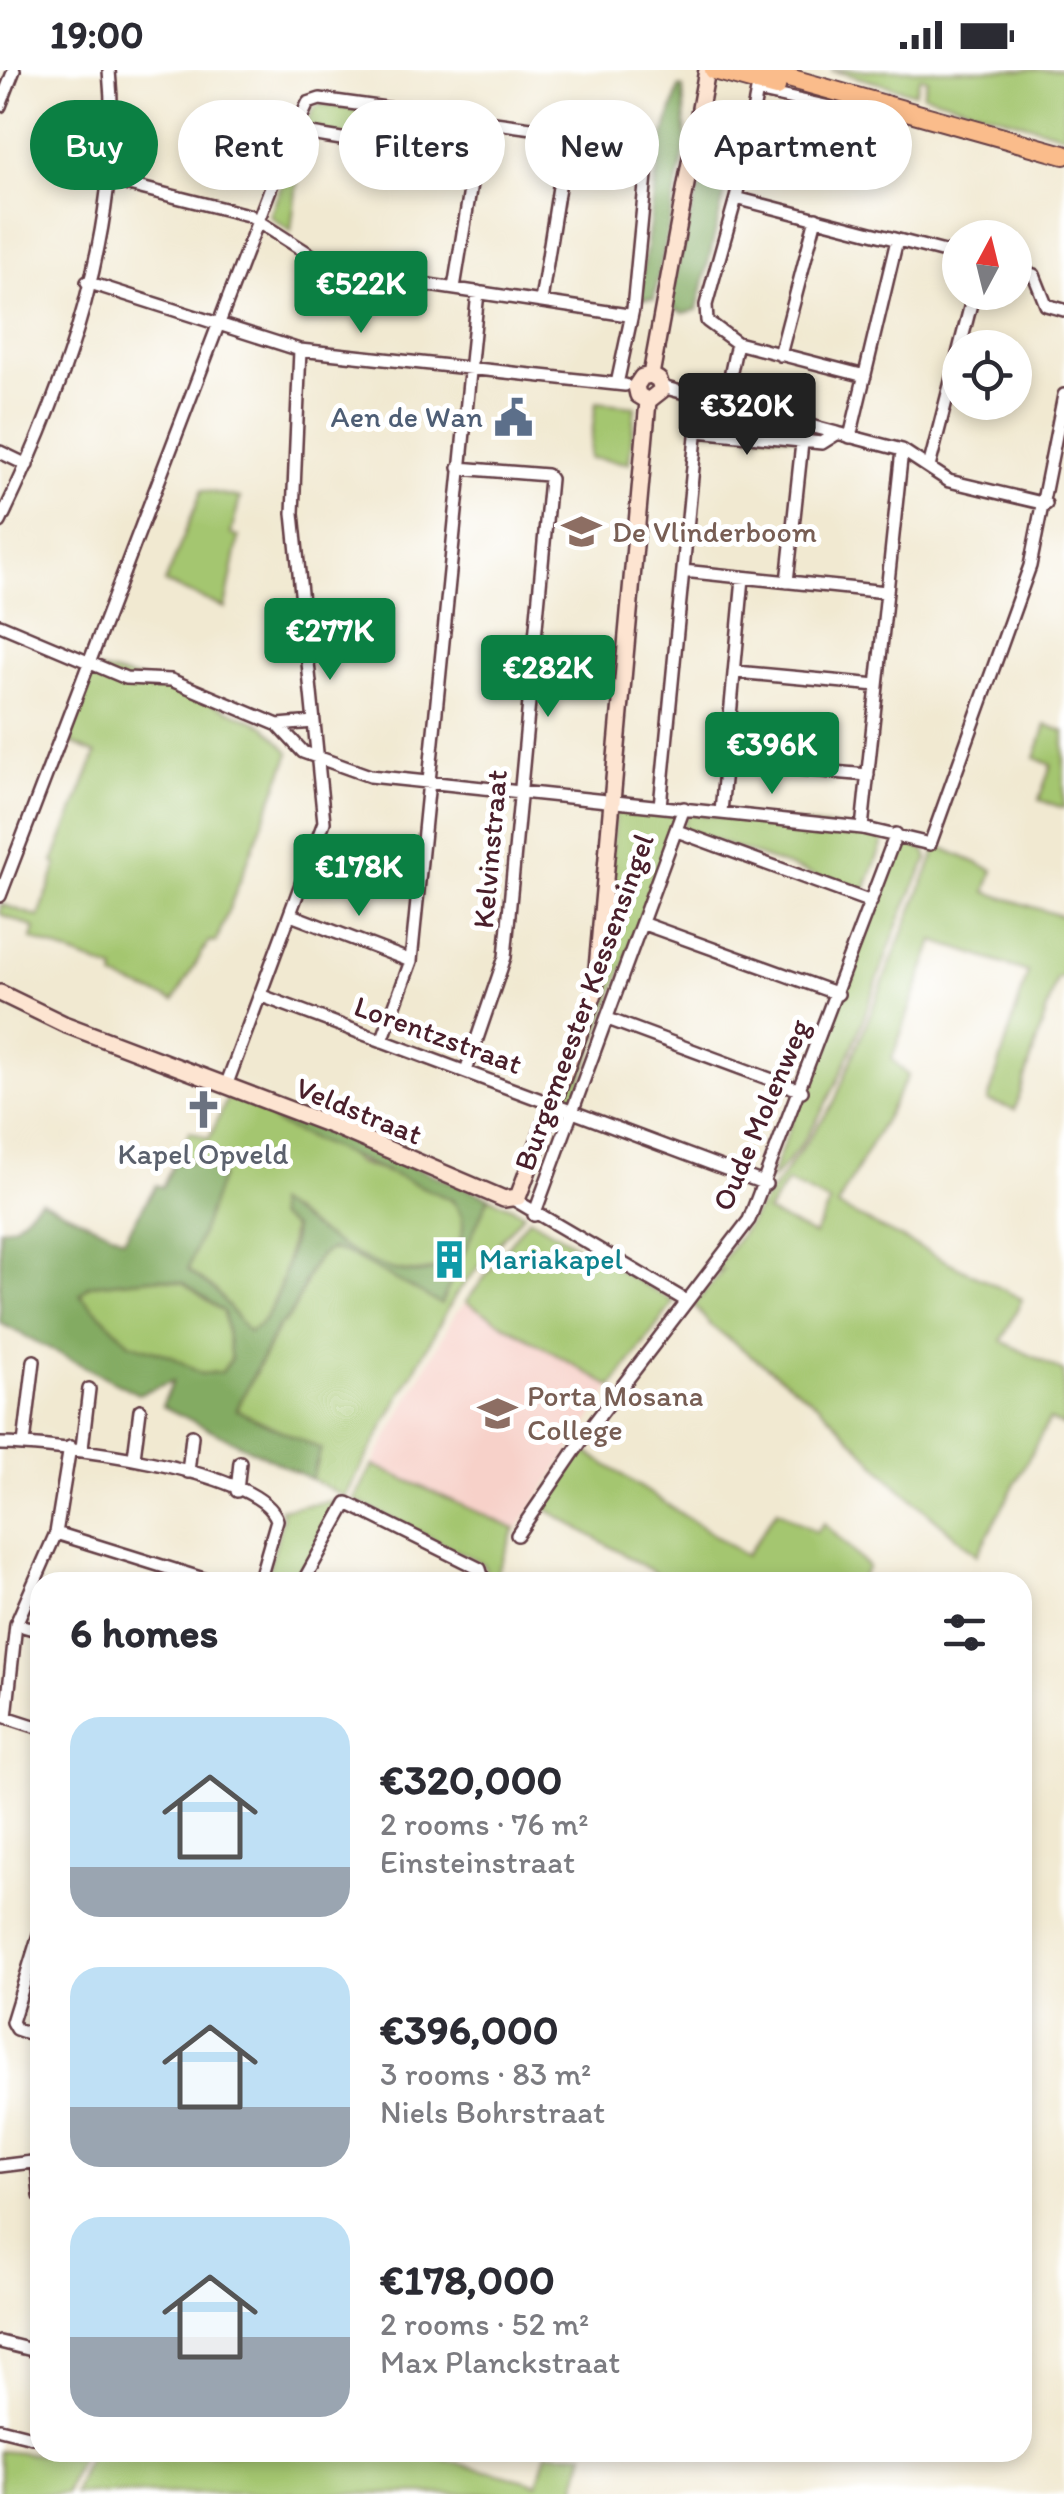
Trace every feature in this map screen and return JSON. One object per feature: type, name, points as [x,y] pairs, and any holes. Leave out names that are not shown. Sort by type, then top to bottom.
[{"type":"main road","points":[[714,70],[780,91],[858,98]]},
{"type":"main road","points":[[760,70],[866,100]]},
{"type":"main road","points":[[912,112],[1064,154]]},
{"type":"street","points":[[0,106],[14,70]]},
{"type":"street","points":[[108,70],[109,100]]},
{"type":"street","points":[[714,70],[697,130],[656,381],[658,397],[648,400],[638,395],[636,386],[642,377],[656,381],[700,396],[902,450],[949,481],[1046,504]]},
{"type":"street","points":[[814,100],[780,91],[756,92],[736,198],[705,314],[719,333],[737,344],[866,376]]},
{"type":"street","points":[[0,522],[28,464],[57,386],[108,190]]},
{"type":"street","points":[[152,190],[228,208],[258,220],[336,271],[628,315]]},
{"type":"street","points":[[0,896],[270,190]]},
{"type":"street","points":[[454,288],[469,190]]},
{"type":"street","points":[[541,302],[559,190]]},
{"type":"street","points":[[618,384],[628,315],[633,309],[645,190]]},
{"type":"street","points":[[736,198],[942,251]]},
{"type":"street","points":[[780,355],[816,218]]},
{"type":"street","points":[[696,431],[802,443],[827,443],[844,435],[866,376],[897,240]]},
{"type":"street","points":[[1032,274],[1046,305],[1064,310]]},
{"type":"street","points":[[87,282],[300,350],[636,386]]},
{"type":"street","points":[[382,1041],[411,961],[478,292]]},
{"type":"street","points":[[928,467],[969,310]]},
{"type":"street","points":[[725,402],[737,344]]},
{"type":"street","points":[[226,1086],[322,830],[319,758],[293,506],[300,350]]},
{"type":"street","points":[[0,625],[126,678],[171,680],[278,725],[303,752],[370,776],[862,828],[930,844],[1030,566],[1046,504],[1064,395]]},
{"type":"street","points":[[660,806],[700,396]]},
{"type":"street","name":"Burgemeester Kessensingel","points":[[514,1199],[522,1192],[596,991],[648,400]]},
{"type":"street","points":[[787,582],[802,443]]},
{"type":"street","points":[[862,828],[902,450]]},
{"type":"street","points":[[0,452],[28,464]]},
{"type":"street","name":"Kelvinstraat","points":[[458,468],[547,475],[550,480],[505,957],[466,1071]]},
{"type":"street","points":[[683,571],[886,592]]},
{"type":"street","points":[[721,812],[744,578]]},
{"type":"street","points":[[736,672],[877,685]]},
{"type":"street","points":[[278,725],[314,722]]},
{"type":"street","points":[[727,763],[868,776]]},
{"type":"street","name":"Burgemeester Kessensingel","points":[[534,1215],[684,808]]},
{"type":"street","points":[[678,831],[871,902]]},
{"type":"street","name":"Oude Molenweg","points":[[518,1535],[686,1300],[749,1220],[802,1091],[896,834]]},
{"type":"street","points":[[291,915],[411,961]]},
{"type":"street","points":[[644,924],[838,994]]},
{"type":"street","name":"Veldstraat","points":[[0,993],[64,1024],[504,1199],[514,1199],[534,1215],[686,1300]]},
{"type":"street","name":"Lorentzstraat","points":[[262,996],[766,1184]]},
{"type":"street","points":[[608,1019],[802,1091]]},
{"type":"street","points":[[24,1444],[34,1362]]},
{"type":"street","points":[[39,1572],[56,1534],[88,1389]]},
{"type":"street","points":[[134,1457],[140,1410]]},
{"type":"street","points":[[188,1472],[192,1436]]},
{"type":"street","points":[[0,1444],[76,1448],[134,1457],[188,1472],[266,1503],[275,1514],[261,1572]]},
{"type":"street","points":[[237,1491],[240,1462]]},
{"type":"street","points":[[309,1572],[347,1503],[481,1572]]},
{"type":"street","points":[[56,1534],[180,1572]]},
{"type":"street","points":[[30,1592],[16,1624],[6,1717],[30,1725]]},
{"type":"street","points":[[16,1624],[30,1628]]},
{"type":"street","points":[[30,1965],[12,2022],[16,2029],[30,2034]]},
{"type":"street","points":[[0,2166],[30,2162]]},
{"type":"street","points":[[0,2342],[30,2350]]},
{"type":"street","points":[[0,2429],[30,2437]]},
{"type":"shaded area","name":"Porta Mosana College","points":[[466,1302],[612,1387],[515,1533],[373,1464],[456,1312]]},
{"type":"green space","points":[[831,70],[1064,70],[1064,135],[923,94],[927,79],[920,77],[915,93]]},
{"type":"green space","points":[[679,87],[683,88],[684,100],[679,100],[679,178],[654,299],[639,298],[655,190],[659,190],[661,145]]},
{"type":"green space","points":[[319,105],[339,107],[339,135],[319,132]]},
{"type":"green space","points":[[280,190],[296,190],[291,231],[270,216]]},
{"type":"green space","points":[[700,190],[725,190],[697,310],[684,313],[669,306],[685,232]]},
{"type":"green space","points":[[596,402],[635,406],[629,463],[589,458]]},
{"type":"green space","points":[[712,403],[832,434],[826,440],[709,429]]},
{"type":"green space","points":[[202,490],[240,498],[231,534],[239,537],[225,608],[165,583]]},
{"type":"green space","points":[[94,669],[173,686],[265,726],[290,753],[216,942],[209,941],[174,1001],[114,978],[115,971],[32,939],[35,928],[0,914],[1,904],[39,917],[57,865],[53,862],[96,754],[65,740]]},
{"type":"green space","points":[[1046,725],[1064,731],[1064,808],[1039,800],[1051,765],[1035,758]]},
{"type":"green space","points":[[616,805],[680,812],[572,1106],[560,1102],[597,997]]},
{"type":"green space","points":[[687,813],[870,831],[885,837],[864,893],[682,829]]},
{"type":"green space","points":[[906,843],[925,850],[928,859],[823,1110],[799,1148],[769,1182],[896,846]]},
{"type":"green space","points":[[938,846],[993,870],[986,892],[1064,917],[1064,977],[1057,978],[1015,1110],[988,1101],[1028,972],[934,941],[892,1059],[908,1076],[837,1206],[1022,1299],[1002,1341],[1064,1372],[1064,1426],[1049,1420],[977,1555],[896,1485],[820,1406],[710,1325],[694,1305],[723,1270],[714,1272],[834,1103]],"holes":[[[787,1182],[830,1203],[814,1235],[767,1212]]]},
{"type":"green space","points":[[230,1093],[306,1137],[346,1153],[356,1162],[423,1186],[455,1204],[463,1225],[460,1239],[446,1260],[427,1270],[404,1271],[379,1265],[330,1240],[291,1212],[282,1279],[268,1314],[248,1332],[216,1291],[188,1270],[182,1165],[174,1163],[190,1131],[209,1139]]},
{"type":"green space","points":[[262,1106],[489,1197],[441,1304],[344,1252],[332,1249],[315,1262],[294,1309],[278,1326],[236,1410],[321,1449],[311,1479],[162,1406],[173,1381],[138,1394],[0,1323],[0,1229],[15,1225],[40,1200],[124,1239],[156,1185],[162,1187],[174,1163],[196,1161],[222,1175],[188,1270],[216,1291],[248,1332],[258,1326],[273,1305],[293,1237],[293,1228],[277,1217],[275,1203],[340,1246],[393,1270],[417,1273],[439,1267],[456,1249],[463,1224],[452,1200],[275,1123]],"holes":[[[161,1278],[184,1283],[224,1312],[231,1359],[222,1372],[201,1374],[171,1356],[129,1343],[80,1295],[89,1285]]]},
{"type":"green space","points":[[489,1197],[524,1213],[456,1294],[345,1497],[311,1479],[321,1449],[236,1411],[316,1262],[333,1249],[344,1252],[440,1303]]},
{"type":"green space","points":[[529,1218],[674,1302],[612,1387],[466,1302]]},
{"type":"green space","points":[[161,1278],[184,1283],[224,1312],[231,1359],[222,1372],[201,1374],[171,1356],[129,1343],[80,1295],[89,1285]]},
{"type":"green space","points":[[579,1447],[746,1556],[777,1510],[816,1532],[824,1523],[868,1567],[865,1572],[654,1572],[539,1505]]},
{"type":"green space","points":[[373,1465],[515,1529],[497,1572],[487,1572],[482,1563],[354,1500]]},
{"type":"green space","points":[[342,1502],[303,1572],[268,1572],[283,1517],[280,1509]]},
{"type":"green space","points":[[0,2451],[30,2454],[30,2462],[78,2462],[66,2494],[0,2494]]},
{"type":"green space","points":[[86,2462],[452,2462],[538,2484],[544,2462],[583,2462],[574,2494],[74,2494]]},
{"type":"place","name":"Aen de Wan","points":[[513,417]]},
{"type":"place","name":"De Vlinderboom","points":[[582,532]]},
{"type":"place","name":"Kapel Opveld","points":[[203,1110]]},
{"type":"place","name":"Mariakapel","points":[[449,1259]]},
{"type":"place","name":"Porta Mosana College","points":[[497,1413]]}]
